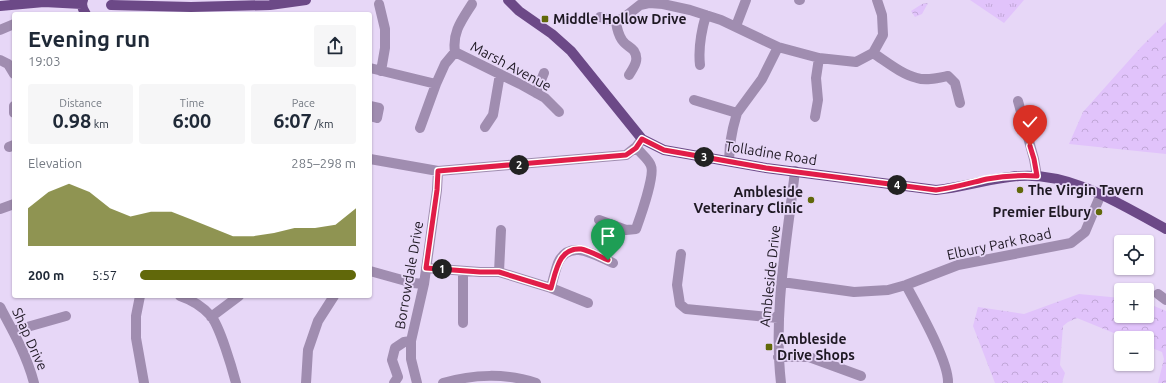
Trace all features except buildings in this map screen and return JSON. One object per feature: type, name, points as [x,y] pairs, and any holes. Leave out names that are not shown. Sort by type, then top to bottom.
[{"type":"main road","points":[[109,6],[199,7],[270,5],[306,0]]},
{"type":"main road","points":[[508,0],[519,11],[552,34],[571,51],[642,139]]},
{"type":"main road","points":[[0,6],[44,2],[83,2],[84,12]]},
{"type":"main road","name":"Tolladine Road","points":[[642,139],[664,150],[766,168],[936,190],[950,189],[989,179],[1020,175],[1065,180],[1101,194],[1166,228]]},
{"type":"street","points":[[736,26],[746,0]]},
{"type":"street","points":[[600,17],[616,22],[640,5],[649,2],[663,4],[706,15],[736,26],[778,48],[818,58],[856,62],[874,53],[883,35],[882,14],[877,0]]},
{"type":"street","points":[[378,4],[385,29],[385,48],[381,71]]},
{"type":"street","points":[[455,52],[454,42],[458,26],[471,12]]},
{"type":"street","points":[[700,65],[698,51],[700,36],[706,15]]},
{"type":"street","points":[[616,22],[617,30],[623,41],[634,52],[637,58],[629,75]]},
{"type":"street","points":[[0,30],[12,25]]},
{"type":"street","points":[[729,161],[731,139],[738,113],[762,79],[778,48]]},
{"type":"street","name":"Marsh Avenue","points":[[420,128],[445,64],[455,52],[545,98],[559,112]]},
{"type":"street","points":[[874,53],[898,70],[917,78],[932,79],[948,76],[955,83],[960,103]]},
{"type":"street","points":[[815,117],[818,100],[816,78],[818,58]]},
{"type":"street","points":[[0,60],[8,64],[12,71]]},
{"type":"street","points":[[372,69],[436,84]]},
{"type":"street","points":[[536,93],[544,73]]},
{"type":"street","points":[[485,127],[493,115],[500,74]]},
{"type":"street","points":[[694,100],[738,113]]},
{"type":"street","points":[[1018,102],[1034,159],[1037,176]]},
{"type":"street","points":[[372,106],[379,108],[376,118],[372,117]]},
{"type":"street","points":[[372,159],[438,171],[626,155],[636,148],[642,139]]},
{"type":"street","points":[[599,220],[626,230],[636,229],[641,215],[652,168],[649,160],[642,156],[636,148]]},
{"type":"street","name":"Borrowdale Drive","points":[[418,383],[411,359],[411,341],[424,284],[437,190],[438,171]]},
{"type":"street","name":"Ambleside Drive","points":[[781,383],[778,357],[778,318],[795,171]]},
{"type":"street","name":"Elbury Park Road","points":[[782,282],[854,292],[888,290],[906,285],[958,264],[1071,243],[1085,232],[1101,194]]},
{"type":"street","points":[[0,209],[12,205]]},
{"type":"street","points":[[499,234],[499,272]]},
{"type":"street","points":[[551,288],[558,264],[563,254],[569,251],[582,249],[608,264]]},
{"type":"street","points":[[681,254],[677,285],[680,304],[686,309],[778,318]]},
{"type":"street","points":[[426,268],[499,272],[551,288],[590,304]]},
{"type":"street","points":[[372,271],[413,283],[424,284]]},
{"type":"street","points":[[463,323],[464,271]]},
{"type":"street","points":[[906,285],[942,358],[948,383]]},
{"type":"street","points":[[140,298],[136,316],[136,338],[144,383]]},
{"type":"street","points":[[186,298],[192,300],[211,317],[218,331],[236,383]]},
{"type":"street","points":[[211,317],[236,298]]},
{"type":"street","points":[[306,383],[308,350],[318,321],[333,298]]},
{"type":"street","name":"Shap Drive","points":[[0,307],[13,331],[34,383]]},
{"type":"street","points":[[13,331],[66,316]]},
{"type":"street","points":[[394,383],[398,377],[392,360],[395,348],[404,342],[411,341]]},
{"type":"street","points":[[778,357],[809,357],[858,372]]},
{"type":"street","points":[[443,383],[484,376],[509,377],[536,383]]},
{"type":"green space","points":[[970,0],[1024,0],[1004,23]]},
{"type":"green space","points":[[928,3],[922,14],[915,17],[911,11],[922,4]]},
{"type":"green space","points":[[1166,22],[1166,154],[1069,144],[1083,112],[1141,47]]},
{"type":"green space","points":[[1079,294],[1114,297],[1114,323],[1154,323],[1154,306],[1166,311],[1166,383],[1158,383],[1164,359],[1162,352],[1154,349],[1154,331],[1114,331],[1114,333],[1077,318],[1063,326],[1060,365],[1065,373],[1062,383],[995,383],[973,326],[978,307],[1024,314]]},
{"type":"place","name":"Middle Hollow Drive","points":[[545,19]]},
{"type":"place","name":"The Virgin Tavern","points":[[1020,190]]},
{"type":"place","name":"Ambleside Veterinary Clinic","points":[[811,200]]},
{"type":"place","name":"Premier Elbury","points":[[1099,212]]},
{"type":"place","name":"Ambleside Drive Shops","points":[[769,347]]},
{"type":"route","points":[[608,260],[582,249],[569,251],[563,254],[558,264],[551,288],[499,272],[426,268],[437,190],[438,171],[626,155],[636,148],[642,139],[664,150],[766,168],[936,190],[950,189],[989,179],[1020,175],[1037,176],[1030,146]]}]
